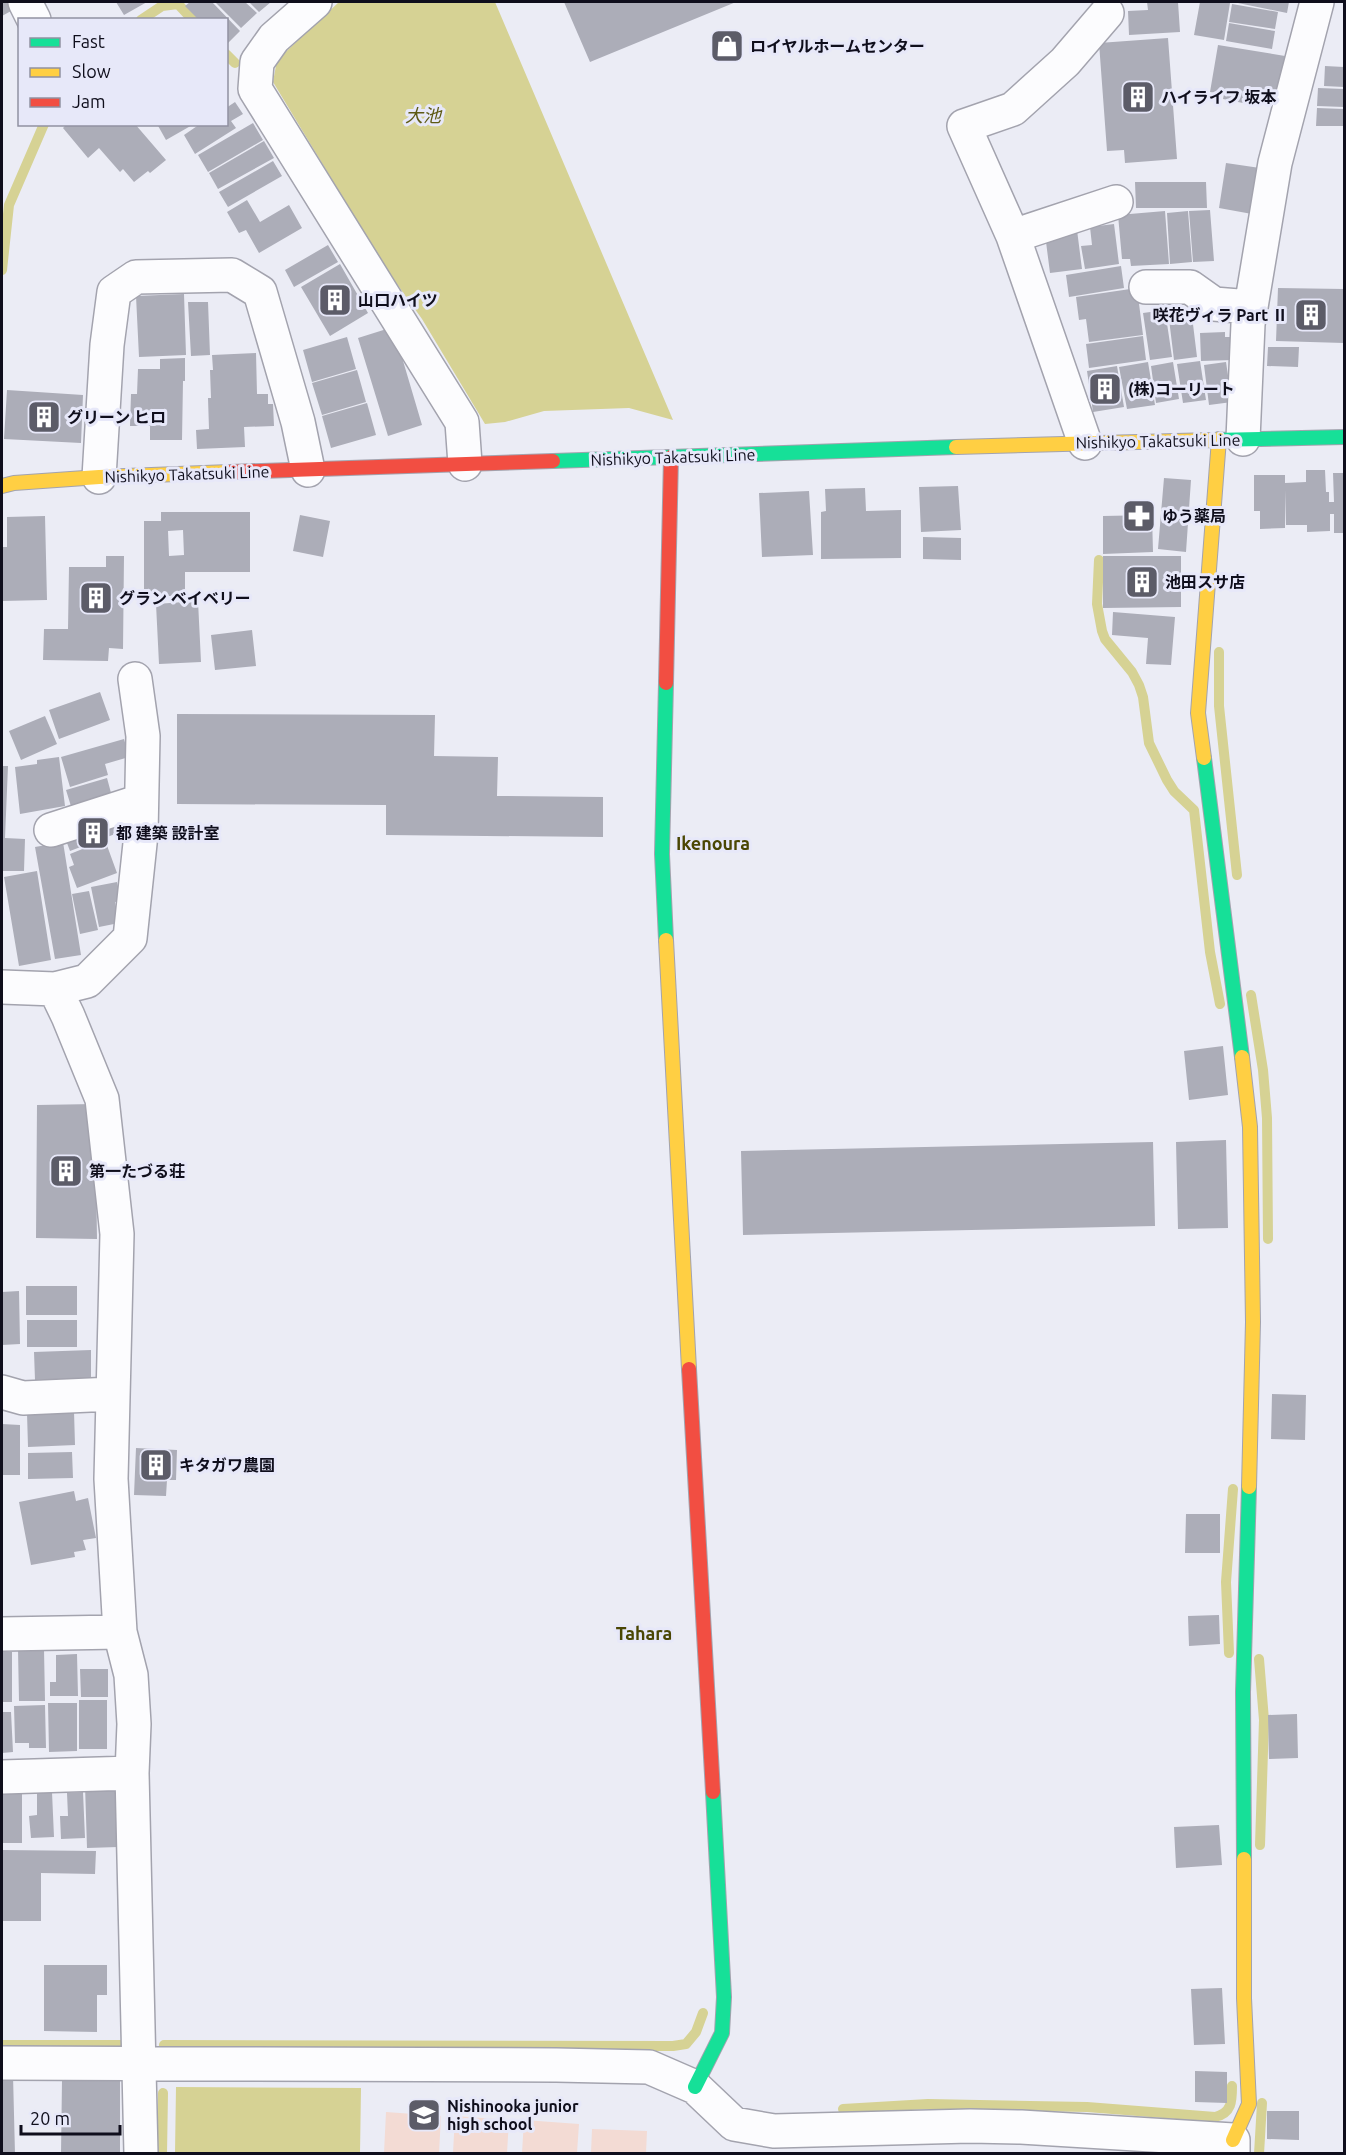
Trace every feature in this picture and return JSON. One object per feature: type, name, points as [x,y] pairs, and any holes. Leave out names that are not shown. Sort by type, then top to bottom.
[{"type":"street","points":[[25,2],[33,18]]},
{"type":"street","points":[[315,2],[274,38],[262,54],[257,62],[255,88],[462,422],[465,464]]},
{"type":"street","points":[[2,2062],[138,2049],[649,2067],[695,2087],[734,2124],[774,2131],[970,2126],[1021,2127],[1233,2147],[1249,2104],[1244,1998],[1243,1692],[1253,1322],[1250,1127],[1220,872],[1198,713],[1231,439],[1248,324],[1275,164],[1317,2]]},
{"type":"street","points":[[1085,443],[1013,236],[964,126],[1013,109],[1065,62],[1107,13]]},
{"type":"street","points":[[1013,236],[1116,202]]},
{"type":"street","points":[[99,477],[107,345],[114,292],[136,276],[232,275],[260,292],[298,422],[308,470]]},
{"type":"street","points":[[1146,287],[1190,287],[1214,304],[1251,307]]},
{"type":"street","name":"Nishikyo Takatsuki Line","points":[[2,486],[14,483],[99,477],[1085,443],[1344,437]]},
{"type":"street","points":[[671,457],[672,505],[662,854],[724,1997],[722,2032],[695,2087]]},
{"type":"street","points":[[2,987],[55,989],[87,981],[130,938],[141,834],[143,736],[135,679]]},
{"type":"street","points":[[51,830],[141,801]]},
{"type":"street","points":[[55,989],[102,1099],[117,1234],[111,1479],[120,1632],[131,1675],[134,1724],[132,1773],[141,2154]]},
{"type":"street","points":[[2,1392],[23,1398],[113,1394]]},
{"type":"street","points":[[2,1634],[120,1632]]},
{"type":"street","points":[[2,1777],[132,1773]]},
{"type":"shaded area","points":[[386,2112],[441,2116],[439,2153],[384,2153]]},
{"type":"shaded area","points":[[455,2116],[509,2120],[507,2153],[453,2153]]},
{"type":"shaded area","points":[[524,2120],[579,2124],[577,2153],[522,2153]]},
{"type":"shaded area","points":[[592,2129],[647,2131],[646,2153],[591,2153]]},
{"type":"water","name":"大池","points":[[339,2],[495,2],[673,420],[629,408],[544,411],[505,422],[485,424],[422,319],[384,266],[273,82],[277,60]]},
{"type":"water","points":[[176,2087],[361,2088],[360,2153],[175,2153]]},
{"type":"building","points":[[2,2],[7,2],[11,11],[2,16]]},
{"type":"building","points":[[116,2],[147,2],[124,15]]},
{"type":"building","points":[[190,2],[212,2],[227,18],[197,18],[185,6]]},
{"type":"building","points":[[215,2],[245,2],[257,13],[241,28]]},
{"type":"building","points":[[249,2],[271,2],[259,12]]},
{"type":"building","points":[[564,2],[736,2],[590,62]]},
{"type":"building","points":[[1147,2],[1178,2],[1180,32],[1129,35],[1128,11],[1148,10]]},
{"type":"building","points":[[1200,2],[1230,3],[1224,40],[1194,35]]},
{"type":"building","points":[[1233,2],[1289,2],[1287,13]]},
{"type":"building","points":[[1232,4],[1278,12],[1275,29],[1229,22]]},
{"type":"building","points":[[228,19],[240,31],[228,43]]},
{"type":"building","points":[[1229,23],[1275,31],[1272,49],[1226,41]]},
{"type":"building","name":"ハイライフ 坂本","points":[[1168,38],[1177,159],[1125,163],[1124,150],[1107,151],[1099,43]]},
{"type":"building","points":[[1218,45],[1285,56],[1277,104],[1254,100],[1253,105],[1223,99],[1224,94],[1210,92]]},
{"type":"building","points":[[1325,66],[1344,67],[1344,87],[1324,86]]},
{"type":"building","points":[[1318,88],[1344,89],[1344,107],[1317,106]]},
{"type":"building","points":[[235,102],[243,114],[231,121],[236,128],[195,154],[184,135],[197,126],[228,126],[228,107]]},
{"type":"building","points":[[1317,108],[1344,109],[1344,126],[1316,126]]},
{"type":"building","points":[[253,123],[263,140],[208,172],[198,155]]},
{"type":"building","points":[[65,126],[137,126],[166,160],[134,182],[123,169],[120,172],[99,148],[88,158],[63,128]]},
{"type":"building","points":[[158,126],[190,126],[166,140]]},
{"type":"building","points":[[264,141],[274,158],[218,189],[209,173]]},
{"type":"building","points":[[273,161],[282,176],[228,207],[219,192]]},
{"type":"building","points":[[1226,163],[1260,168],[1252,214],[1219,208]]},
{"type":"building","points":[[1135,182],[1206,182],[1207,208],[1136,208]]},
{"type":"building","points":[[247,200],[260,222],[289,205],[302,228],[259,253],[246,230],[239,233],[227,212]]},
{"type":"building","points":[[1210,210],[1214,261],[1193,262],[1189,211]]},
{"type":"building","points":[[1165,211],[1169,264],[1131,266],[1130,259],[1122,259],[1118,215]]},
{"type":"building","points":[[1188,211],[1192,262],[1170,264],[1167,213]]},
{"type":"building","points":[[1114,224],[1119,264],[1085,269],[1081,246],[1092,245],[1090,227]]},
{"type":"building","points":[[1077,230],[1082,269],[1050,273],[1045,234]]},
{"type":"building","points":[[328,245],[338,262],[294,287],[285,270]]},
{"type":"building","name":"山口ハイツ","points":[[340,264],[368,313],[330,336],[301,287]]},
{"type":"building","points":[[1121,266],[1124,288],[1069,297],[1066,275]]},
{"type":"building","points":[[1137,288],[1143,335],[1089,342],[1086,319],[1079,320],[1076,297]]},
{"type":"building","name":"咲花ヴィラ Part Ⅱ","points":[[1278,288],[1344,289],[1344,343],[1276,341]]},
{"type":"building","points":[[184,294],[186,355],[139,357],[136,296]]},
{"type":"building","points":[[188,302],[208,302],[210,355],[191,356]]},
{"type":"building","points":[[1165,310],[1172,357],[1150,360],[1143,313]]},
{"type":"building","points":[[1192,316],[1197,357],[1174,360],[1169,319]]},
{"type":"building","points":[[393,327],[422,425],[388,436],[358,338]]},
{"type":"building","points":[[1225,332],[1225,337],[1232,337],[1233,360],[1201,361],[1200,333]]},
{"type":"building","points":[[1143,336],[1146,360],[1089,368],[1086,344]]},
{"type":"building","points":[[347,337],[356,369],[312,382],[303,350]]},
{"type":"building","points":[[1268,347],[1299,347],[1298,367],[1267,366]]},
{"type":"building","points":[[256,353],[257,394],[268,394],[268,404],[273,404],[274,426],[244,427],[245,447],[197,449],[196,430],[209,429],[208,398],[211,398],[212,355]]},
{"type":"building","points":[[185,358],[182,440],[150,440],[150,426],[130,426],[131,394],[137,394],[138,369],[160,369],[160,359]]},
{"type":"building","points":[[1200,361],[1206,400],[1183,403],[1177,364]]},
{"type":"building","points":[[1148,362],[1155,405],[1127,409],[1119,367]]},
{"type":"building","points":[[1173,362],[1179,399],[1156,403],[1151,366]]},
{"type":"building","points":[[1226,362],[1232,402],[1209,405],[1204,365]]},
{"type":"building","name":"(株)コーリート","points":[[1117,366],[1124,407],[1093,412],[1087,371]]},
{"type":"building","points":[[357,370],[366,402],[322,415],[312,383]]},
{"type":"building","name":"グリーン ヒロ","points":[[7,390],[83,395],[81,443],[4,439]]},
{"type":"building","points":[[367,403],[376,435],[331,448],[322,416]]},
{"type":"building","points":[[1306,470],[1325,470],[1329,502],[1334,502],[1333,473],[1344,473],[1344,533],[1334,533],[1334,514],[1330,514],[1330,531],[1307,532],[1307,525],[1286,525],[1285,490],[1285,528],[1260,529],[1260,511],[1254,511],[1254,475],[1285,475],[1285,483],[1306,482]]},
{"type":"building","points":[[1164,478],[1191,480],[1186,552],[1158,549]]},
{"type":"building","points":[[958,486],[961,530],[921,532],[919,487]]},
{"type":"building","points":[[865,488],[866,511],[901,510],[901,558],[821,559],[821,512],[826,511],[825,489]]},
{"type":"building","points":[[809,491],[813,555],[762,557],[759,493]]},
{"type":"building","points":[[161,512],[250,512],[250,572],[185,572],[185,596],[144,596],[144,521],[161,521]],"holes":[[[183,530],[184,555],[169,556],[168,531]]]},
{"type":"building","points":[[300,515],[330,521],[323,557],[293,551]]},
{"type":"building","points":[[1152,515],[1153,552],[1103,554],[1103,516]]},
{"type":"building","points":[[45,516],[47,600],[2,601],[2,547],[7,547],[7,517]]},
{"type":"building","points":[[923,537],[961,538],[961,560],[923,559]]},
{"type":"building","name":"グラン ベイベリー","points":[[106,556],[124,556],[123,649],[109,648],[108,661],[43,660],[44,629],[68,629],[69,567],[106,567]]},
{"type":"building","name":"池田スサ店","points":[[1103,556],[1181,556],[1181,607],[1103,608]]},
{"type":"building","points":[[198,601],[201,662],[159,664],[156,604]]},
{"type":"building","points":[[1113,612],[1175,617],[1171,665],[1146,664],[1148,638],[1112,635]]},
{"type":"building","points":[[252,630],[256,666],[215,670],[211,635]]},
{"type":"building","points":[[100,692],[110,720],[59,739],[49,710]]},
{"type":"building","points":[[177,714],[435,715],[434,756],[498,757],[497,796],[603,797],[603,837],[386,835],[386,805],[177,804]]},
{"type":"building","points":[[45,716],[57,744],[21,760],[9,731]]},
{"type":"building","points":[[124,739],[129,757],[105,764],[108,775],[70,787],[61,757]]},
{"type":"building","points":[[59,757],[65,806],[20,814],[15,767],[37,764],[37,760]]},
{"type":"building","points":[[2,766],[8,766],[5,838],[25,839],[24,871],[2,871]]},
{"type":"building","points":[[107,778],[114,804],[74,816],[66,790]]},
{"type":"building","name":"都 建築 設計室","points":[[117,815],[123,831],[70,851],[64,835]]},
{"type":"building","points":[[105,840],[117,873],[77,888],[69,867],[74,865],[70,854]]},
{"type":"building","points":[[63,842],[81,955],[55,959],[35,847]]},
{"type":"building","points":[[37,871],[51,960],[19,966],[4,877]]},
{"type":"building","points":[[117,882],[121,901],[115,902],[119,923],[99,927],[91,887]]},
{"type":"building","points":[[89,891],[98,930],[80,934],[72,894]]},
{"type":"building","points":[[1223,1046],[1228,1095],[1189,1100],[1184,1051]]},
{"type":"building","name":"第一たづる荘","points":[[95,1104],[97,1239],[36,1238],[37,1105]]},
{"type":"building","points":[[1226,1140],[1228,1228],[1178,1229],[1176,1142]]},
{"type":"building","points":[[1153,1142],[1155,1226],[743,1235],[741,1151]]},
{"type":"building","points":[[26,1286],[77,1286],[77,1315],[26,1315]]},
{"type":"building","points":[[19,1291],[20,1344],[2,1345],[2,1292]]},
{"type":"building","points":[[27,1320],[77,1320],[77,1347],[27,1347]]},
{"type":"building","points":[[91,1350],[91,1378],[35,1380],[34,1352]]},
{"type":"building","points":[[1272,1394],[1306,1395],[1305,1440],[1271,1439]]},
{"type":"building","points":[[74,1411],[75,1445],[28,1447],[27,1413]]},
{"type":"building","points":[[2,1424],[20,1425],[20,1475],[2,1475]]},
{"type":"building","name":"キタガワ農園","points":[[136,1448],[177,1450],[176,1480],[167,1480],[166,1496],[134,1495]]},
{"type":"building","points":[[72,1452],[73,1478],[28,1479],[28,1453]]},
{"type":"building","points":[[74,1491],[76,1501],[88,1498],[96,1538],[83,1540],[86,1550],[74,1552],[75,1557],[31,1565],[19,1502]]},
{"type":"building","points":[[1186,1514],[1220,1514],[1220,1553],[1185,1553]]},
{"type":"building","points":[[1219,1615],[1220,1644],[1189,1646],[1188,1616]]},
{"type":"building","points":[[18,1649],[44,1649],[45,1701],[19,1701]]},
{"type":"building","points":[[2,1652],[12,1652],[12,1702],[2,1702]]},
{"type":"building","points":[[77,1654],[78,1696],[50,1696],[50,1682],[56,1682],[56,1655]]},
{"type":"building","points":[[80,1669],[108,1669],[108,1697],[81,1697]]},
{"type":"building","points":[[79,1700],[107,1700],[107,1749],[79,1749]]},
{"type":"building","points":[[48,1703],[77,1703],[77,1751],[49,1752]]},
{"type":"building","points":[[45,1705],[46,1748],[29,1748],[29,1743],[15,1743],[14,1706]]},
{"type":"building","points":[[2,1712],[11,1712],[13,1752],[2,1753]]},
{"type":"building","points":[[1297,1714],[1298,1758],[1269,1759],[1268,1715]]},
{"type":"building","points":[[116,1784],[118,1847],[87,1848],[85,1785]]},
{"type":"building","points":[[37,1792],[52,1792],[54,1837],[31,1838],[29,1816],[37,1815]]},
{"type":"building","points":[[83,1792],[85,1838],[61,1839],[60,1816],[68,1816],[67,1793]]},
{"type":"building","points":[[2,1793],[22,1793],[22,1843],[3,1843]]},
{"type":"building","points":[[1219,1825],[1222,1865],[1176,1868],[1174,1827]]},
{"type":"building","points":[[2,1850],[96,1851],[95,1874],[41,1873],[41,1921],[2,1921]]},
{"type":"building","points":[[44,1965],[107,1965],[107,1995],[97,1995],[97,2032],[44,2031]]},
{"type":"building","points":[[1222,1988],[1225,2044],[1194,2045],[1191,1989]]},
{"type":"building","points":[[1195,2071],[1227,2072],[1227,2103],[1195,2102]]},
{"type":"building","points":[[2,2075],[13,2075],[15,2154],[2,2154]]},
{"type":"building","points":[[62,2080],[120,2080],[120,2154],[61,2154]]},
{"type":"building","points":[[1267,2111],[1299,2111],[1299,2140],[1267,2139]]},
{"type":"waterway","points":[[144,18],[162,6],[178,4],[191,18]]},
{"type":"waterway","points":[[228,56],[235,63]]},
{"type":"waterway","points":[[2,270],[9,205],[43,126]]},
{"type":"waterway","points":[[1099,560],[1097,604],[1105,639],[1132,672],[1139,685],[1143,697],[1149,743],[1167,780],[1174,791],[1194,810],[1210,952],[1220,1004]]},
{"type":"waterway","points":[[1219,652],[1219,706],[1237,875]]},
{"type":"waterway","points":[[1251,995],[1263,1070],[1267,1118],[1268,1239]]},
{"type":"waterway","points":[[1229,1653],[1226,1582],[1233,1489]]},
{"type":"waterway","points":[[1259,1659],[1264,1720],[1260,1845]]},
{"type":"waterway","points":[[164,2050],[164,2045],[673,2046],[686,2044],[696,2032],[703,2013]]},
{"type":"waterway","points":[[2,2045],[136,2045]]},
{"type":"waterway","points":[[843,2109],[928,2104],[1087,2107],[1215,2117],[1225,2113],[1230,2106],[1232,2086]]},
{"type":"waterway","points":[[162,2154],[163,2093]]},
{"type":"waterway","points":[[1259,2154],[1262,2103]]},
{"type":"traffic: fast","points":[[1213,440],[1344,437]]},
{"type":"traffic: fast","points":[[553,461],[956,447]]},
{"type":"traffic: fast","points":[[666,683],[662,854],[666,940]]},
{"type":"traffic: fast","points":[[1204,758],[1242,1057]]},
{"type":"traffic: fast","points":[[1244,1859],[1243,1692],[1249,1487]]},
{"type":"traffic: fast","points":[[695,2087],[722,2033],[724,1997],[713,1792]]},
{"type":"traffic: slow","points":[[1204,758],[1198,713],[1219,439]]},
{"type":"traffic: slow","points":[[956,447],[1213,440]]},
{"type":"traffic: slow","points":[[2,486],[14,483],[99,477],[230,472]]},
{"type":"traffic: slow","points":[[666,940],[689,1369]]},
{"type":"traffic: slow","points":[[1242,1057],[1250,1127],[1253,1322],[1249,1487]]},
{"type":"traffic: slow","points":[[1233,2140],[1249,2104],[1244,1998],[1244,1859]]},
{"type":"traffic: jam","points":[[666,683],[671,457]]},
{"type":"traffic: jam","points":[[230,472],[553,461]]},
{"type":"traffic: jam","points":[[689,1369],[713,1792]]},
{"type":"place","name":"ロイヤルホームセンター","points":[[727,46]]},
{"type":"place","name":"ハイライフ 坂本","points":[[1138,97]]},
{"type":"place","name":"山口ハイツ","points":[[335,300]]},
{"type":"place","name":"咲花ヴィラ Part Ⅱ","points":[[1311,315]]},
{"type":"place","name":"(株)コーリート","points":[[1105,389]]},
{"type":"place","name":"グリーン ヒロ","points":[[44,417]]},
{"type":"place","name":"ゆう薬局","points":[[1139,516]]},
{"type":"place","name":"池田スサ店","points":[[1142,582]]},
{"type":"place","name":"グラン ベイベリー","points":[[96,598]]},
{"type":"place","name":"都 建築 設計室","points":[[93,833]]},
{"type":"place","name":"第一たづる荘","points":[[66,1171]]},
{"type":"place","name":"キタガワ農園","points":[[156,1465]]},
{"type":"place","name":"Nishinooka junior high school","points":[[424,2115]]},
{"type":"district","name":"Ikenoura","points":[[713,843]]},
{"type":"district","name":"Tahara","points":[[644,1633]]}]
